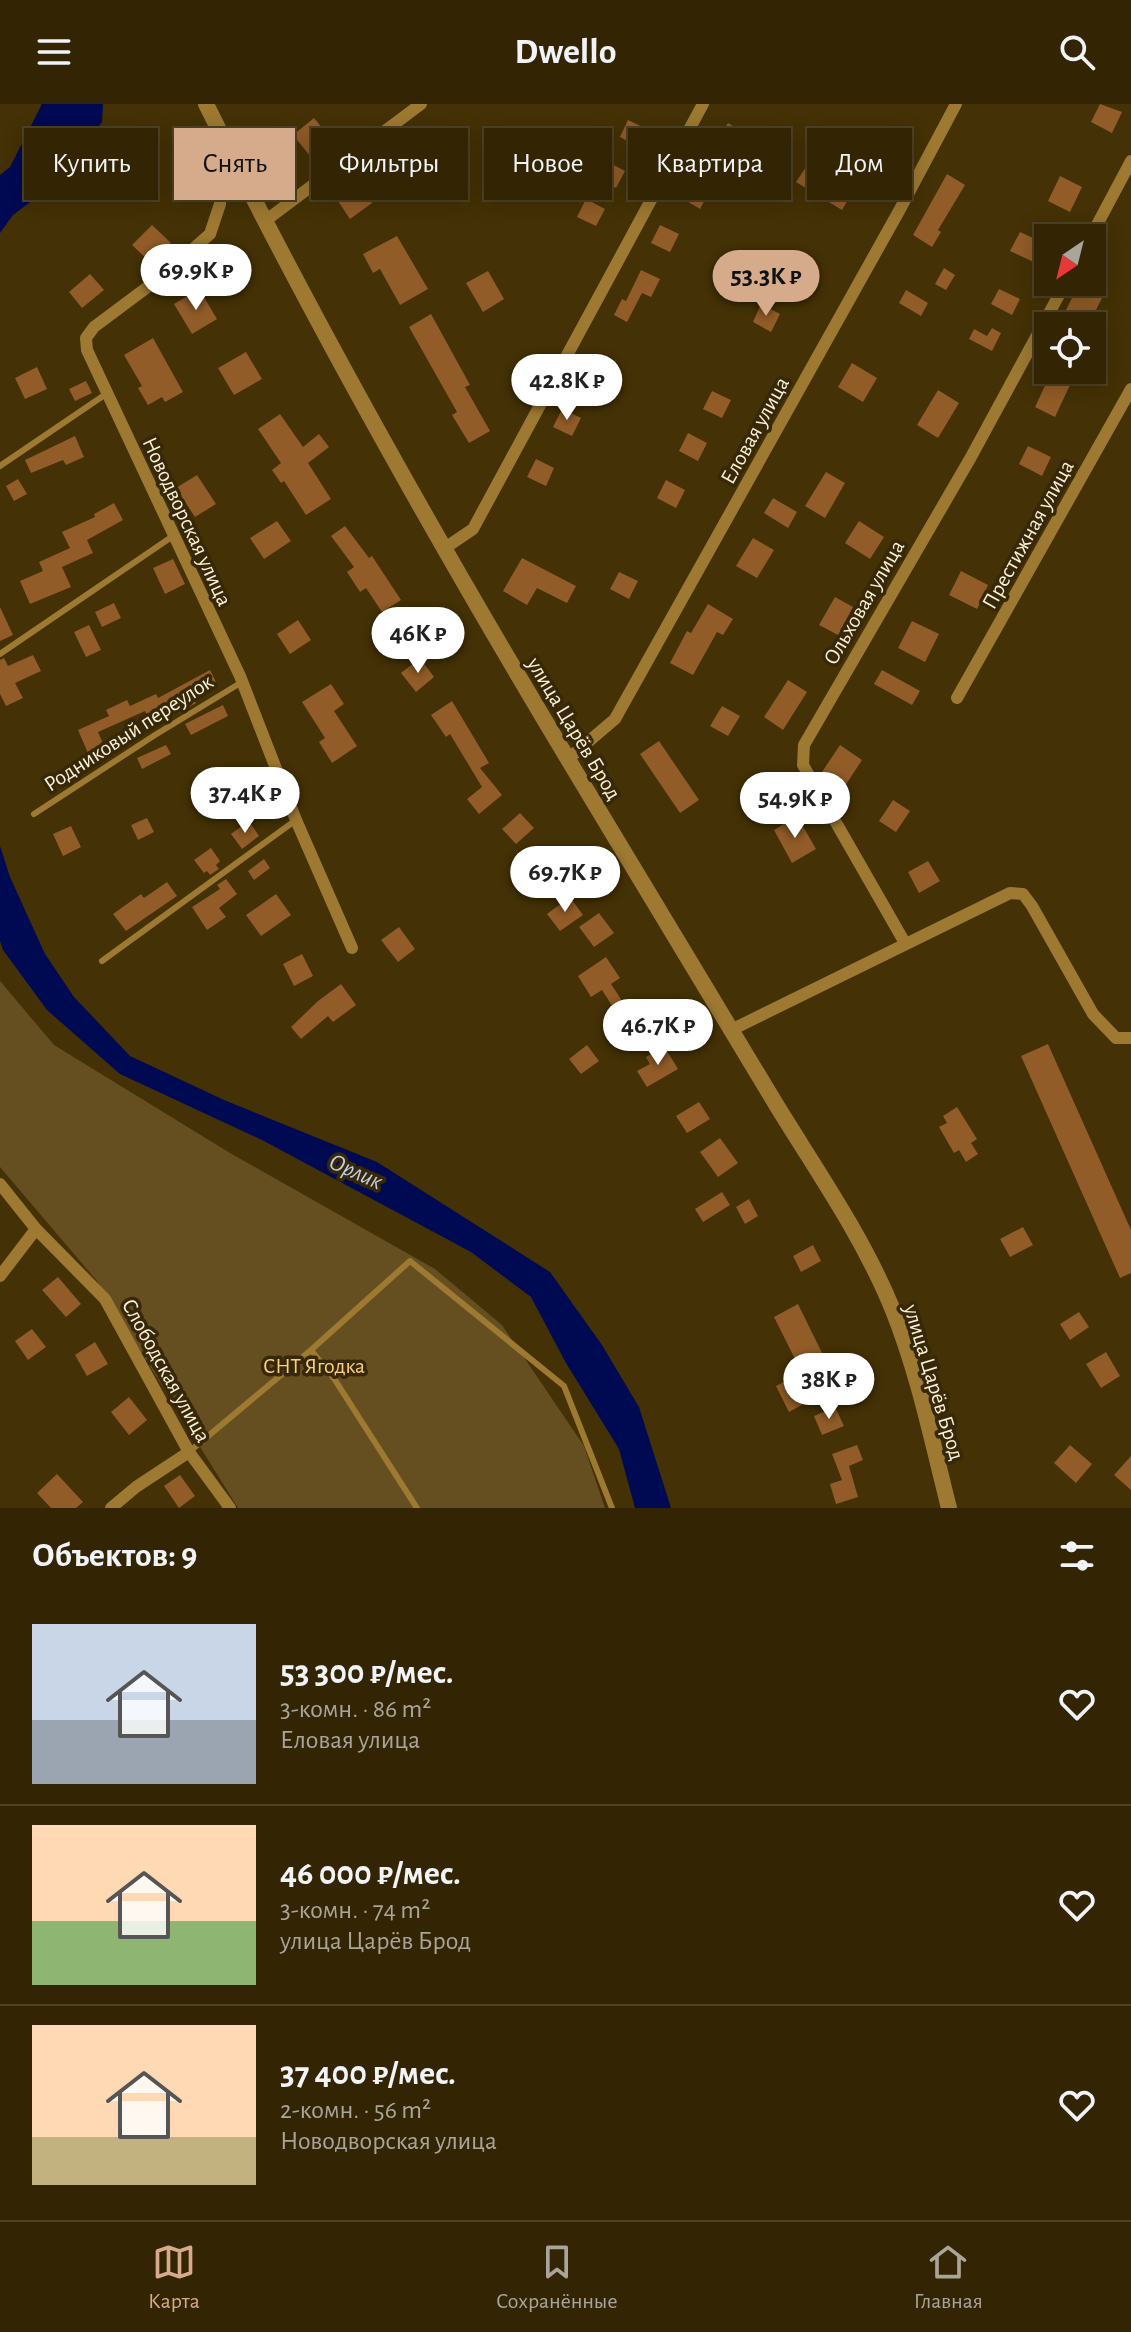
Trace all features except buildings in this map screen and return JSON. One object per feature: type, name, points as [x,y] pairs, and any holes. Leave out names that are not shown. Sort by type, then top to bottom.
[{"type":"street","name":"улица Царёв Брод","points":[[206,104],[218,128]]},
{"type":"street","points":[[265,221],[421,104]]},
{"type":"street","points":[[445,548],[473,529],[703,104]]},
{"type":"street","name":"Еловая улица","points":[[568,759],[615,719],[956,104]]},
{"type":"street","points":[[1097,224],[1131,161]]},
{"type":"street","name":"Новодворская улица","points":[[220,200],[210,234],[161,277],[94,327],[86,338],[87,350],[242,682],[296,820],[352,948]]},
{"type":"street","name":"улица Царёв Брод","points":[[254,200],[445,548],[862,1248],[885,1293],[916,1379],[949,1508]]},
{"type":"street","name":"Ольховая улица","points":[[905,943],[803,765],[804,745],[971,457],[1058,296]]},
{"type":"street","name":"Престижная улица","points":[[957,698],[1131,389]]},
{"type":"street","points":[[731,1030],[1010,893],[1023,894],[1032,906],[1093,1014],[1116,1038],[1131,1038]]},
{"type":"street","name":"Слободская улица","points":[[0,1184],[36,1229],[105,1299],[189,1452],[230,1508]]},
{"type":"street","points":[[0,1276],[36,1229]]},
{"type":"street","points":[[111,1508],[136,1487],[189,1452]]},
{"type":"lane","points":[[0,466],[106,394]]},
{"type":"lane","points":[[0,654],[173,536]]},
{"type":"lane","name":"Родниковый переулок","points":[[34,814],[242,682]]},
{"type":"lane","points":[[102,961],[296,820]]},
{"type":"lane","points":[[189,1452],[311,1350],[410,1261],[564,1386],[612,1508]]},
{"type":"lane","points":[[311,1350],[335,1380],[417,1508]]},
{"type":"green space","name":"СНТ Ягодка","points":[[0,981],[54,1045],[230,1153],[435,1269],[502,1325],[584,1446],[605,1508],[238,1508],[97,1281],[0,1167]]},
{"type":"water","points":[[42,104],[103,104],[102,122],[97,128],[30,128]]},
{"type":"water","points":[[24,139],[24,200],[33,200],[13,215],[0,233],[0,175],[10,167]]},
{"type":"water","name":"Орлик","points":[[0,846],[10,877],[45,954],[74,997],[130,1056],[224,1100],[377,1162],[550,1272],[602,1345],[639,1407],[671,1508],[635,1508],[619,1449],[566,1363],[531,1297],[471,1252],[262,1140],[120,1074],[47,1010],[3,950],[0,941]]}]
